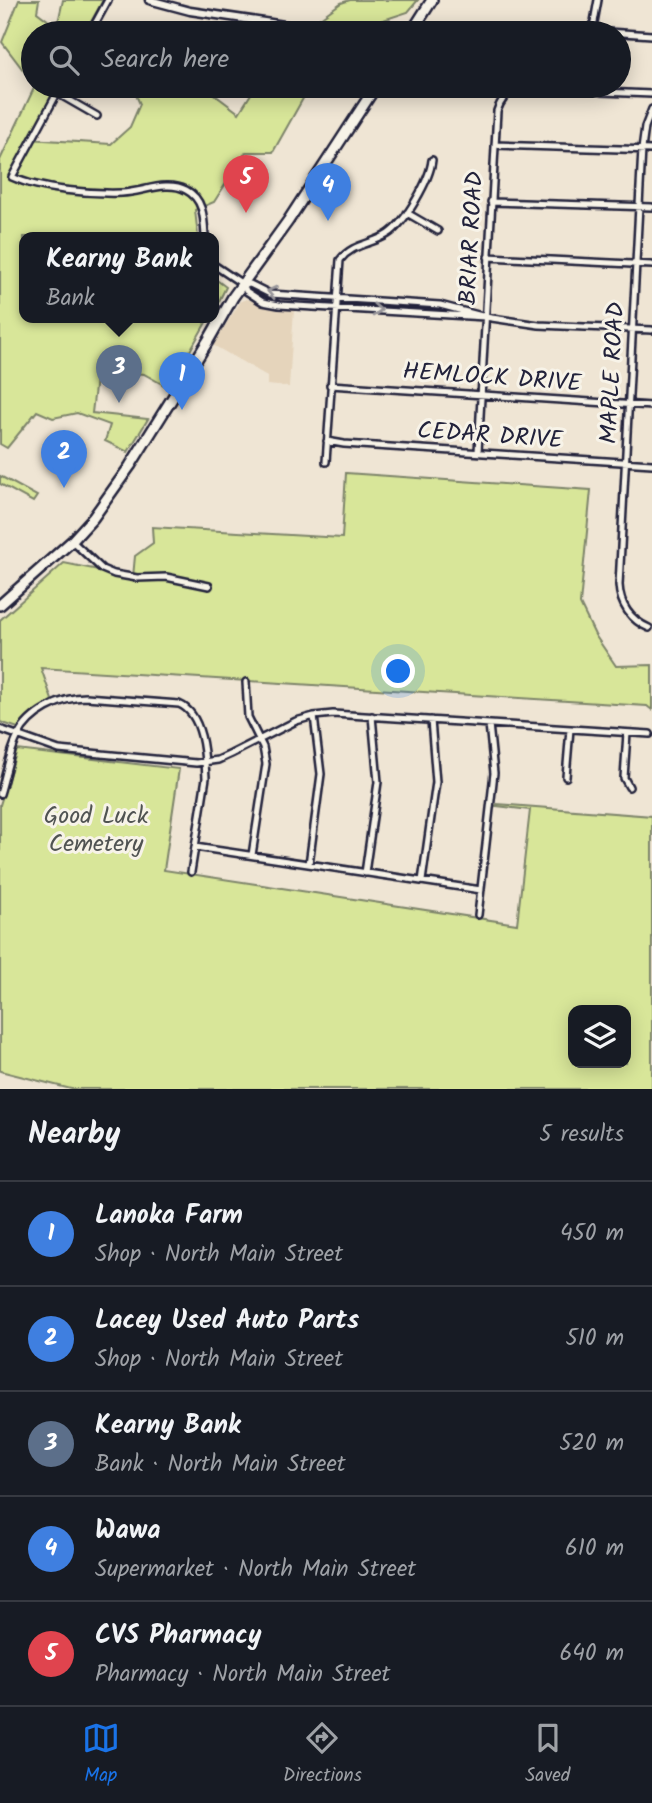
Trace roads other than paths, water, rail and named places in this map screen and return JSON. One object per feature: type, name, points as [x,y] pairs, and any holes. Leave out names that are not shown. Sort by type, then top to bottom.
[{"type":"highway","points":[[419,21],[432,0]]},
{"type":"highway","points":[[219,320],[368,98]]},
{"type":"highway","points":[[0,605],[72,541],[93,518],[130,466],[217,323]]},
{"type":"street","points":[[97,21],[108,0]]},
{"type":"street","points":[[149,0],[190,11],[258,21]]},
{"type":"street","points":[[595,21],[598,0]]},
{"type":"street","points":[[631,34],[652,35]]},
{"type":"street","points":[[631,93],[652,94]]},
{"type":"street","points":[[54,98],[12,177],[42,187],[113,192],[178,187],[191,193],[200,205],[204,232]]},
{"type":"street","points":[[66,98],[97,116]]},
{"type":"street","name":"BRIAR ROAD","points":[[478,452],[497,111],[504,98]]},
{"type":"street","name":"MAPLE ROAD","points":[[649,628],[636,622],[620,594],[642,149],[645,127],[652,109]]},
{"type":"street","points":[[495,145],[652,150]]},
{"type":"street","points":[[326,462],[338,269],[343,256],[357,245],[390,233],[407,213],[431,173],[432,160]]},
{"type":"street","points":[[491,202],[652,207]]},
{"type":"street","points":[[407,213],[438,231]]},
{"type":"street","points":[[488,257],[652,265]]},
{"type":"street","points":[[219,268],[263,302],[279,305],[485,317]]},
{"type":"street","points":[[244,285],[250,284],[270,294],[449,306],[517,323],[652,330]]},
{"type":"street","points":[[301,305],[302,296]]},
{"type":"street","name":"HEMLOCK DRIVE","points":[[330,385],[652,406]]},
{"type":"street","name":"CEDAR DRIVE","points":[[327,442],[652,464]]},
{"type":"street","points":[[72,541],[102,569],[114,574],[137,578],[166,577],[209,586]]},
{"type":"street","points":[[246,682],[248,718],[263,747],[266,764],[252,855]]},
{"type":"street","points":[[0,794],[18,736],[47,707],[65,699],[86,697],[178,704],[188,708],[203,745],[206,778],[191,872]]},
{"type":"street","points":[[0,729],[59,750],[184,764],[205,762],[231,754],[280,728],[314,716],[333,714],[650,734]]},
{"type":"street","points":[[309,864],[321,774],[314,716]]},
{"type":"street","points":[[365,873],[378,782],[372,716]]},
{"type":"street","points":[[422,881],[436,782],[431,720]]},
{"type":"street","points":[[478,915],[494,774],[489,724]]},
{"type":"street","points":[[566,777],[570,729]]},
{"type":"street","points":[[627,733],[624,778],[629,787]]},
{"type":"street","points":[[195,847],[481,890]]},
{"type":"place","name":"CVS Pharmacy","points":[[246,213]]},
{"type":"place","name":"Wawa","points":[[328,221]]},
{"type":"place","name":"Kearny Bank","points":[[119,403]]},
{"type":"place","name":"Lanoka Farm","points":[[182,410]]},
{"type":"place","name":"Lacey Used Auto Parts","points":[[64,488]]},
{"type":"park label","name":"Good Luck Cemetery","points":[[96,830]]}]
